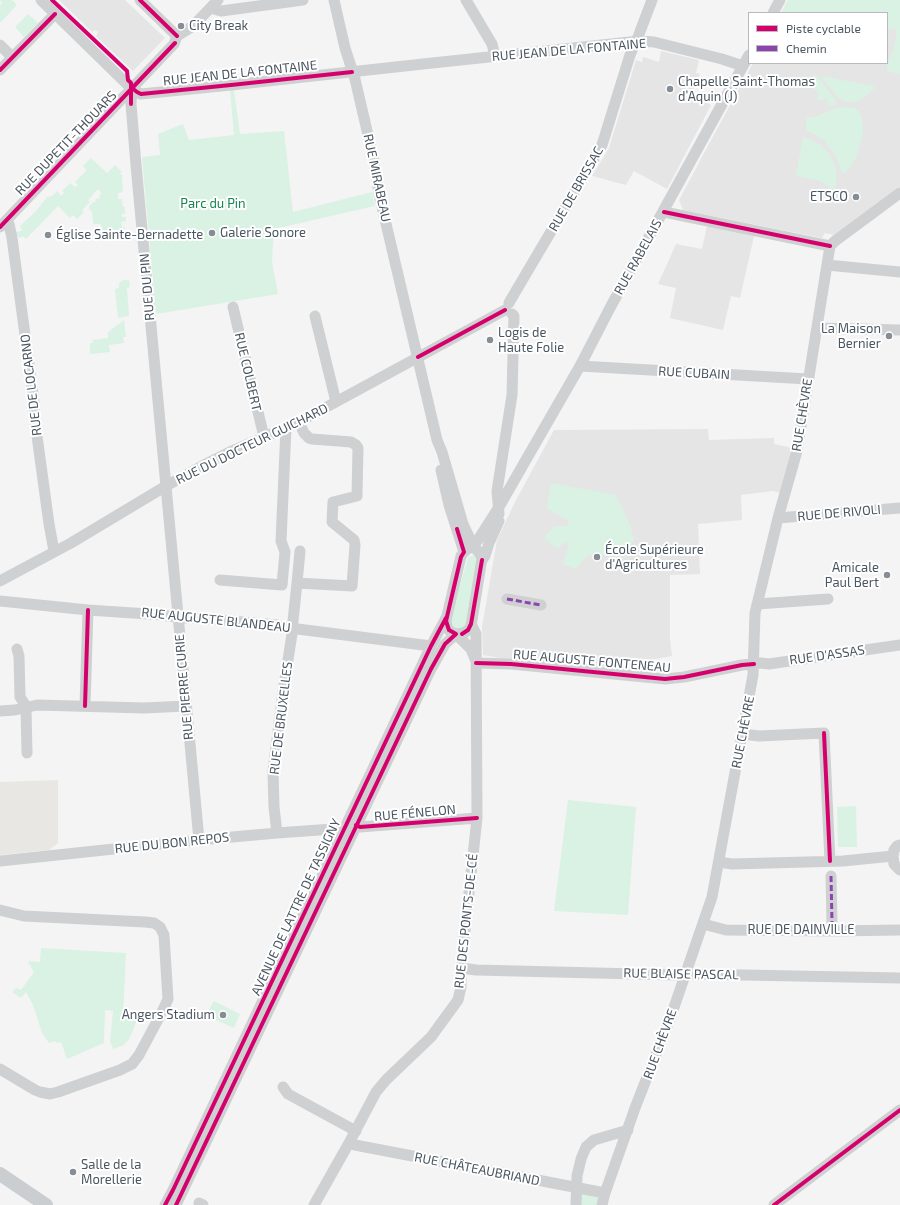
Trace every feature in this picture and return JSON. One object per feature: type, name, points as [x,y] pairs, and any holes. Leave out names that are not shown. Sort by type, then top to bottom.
[{"type":"main road","points":[[0,1174],[46,1205]]},
{"type":"main road","points":[[0,1184],[31,1205]]},
{"type":"street","points":[[41,0],[132,88]]},
{"type":"street","points":[[140,0],[177,36]]},
{"type":"street","points":[[214,4],[221,10],[303,0]]},
{"type":"street","name":"RUE MIRABEAU","points":[[334,0],[374,161],[379,194],[437,440]]},
{"type":"street","points":[[466,0],[492,44],[495,56]]},
{"type":"street","name":"RUE DE BRISSAC","points":[[509,309],[510,301],[602,145],[630,55],[652,0]]},
{"type":"street","points":[[774,12],[780,0]]},
{"type":"street","name":"RUE DUPETIT-THOUARS","points":[[3,224],[174,44],[177,36],[193,26],[214,4]]},
{"type":"street","points":[[0,70],[55,14]]},
{"type":"street","name":"RUE JEAN DE LA FONTAINE","points":[[132,88],[141,94],[636,42],[654,42],[722,58],[743,66]]},
{"type":"street","points":[[0,45],[12,57]]},
{"type":"street","name":"RUE RABELAIS","points":[[474,545],[499,507],[580,366],[611,306],[748,57]]},
{"type":"street","name":"RUE DU PIN","points":[[132,88],[131,104],[136,165],[166,486]]},
{"type":"street","points":[[664,212],[830,246],[900,193]]},
{"type":"street","name":"RUE DE LOCARNO","points":[[3,224],[9,224],[12,238],[34,402],[35,422],[54,551]]},
{"type":"street","name":"RUE CHÈVRE","points":[[602,1205],[605,1193],[712,897],[751,691],[754,664],[755,613],[778,518],[795,458],[830,246]]},
{"type":"street","points":[[827,266],[900,272]]},
{"type":"street","name":"RUE COLBERT","points":[[233,306],[264,437]]},
{"type":"street","points":[[499,507],[497,491],[512,395],[514,316],[509,309]]},
{"type":"street","name":"RUE DU DOCTEUR GUICHARD","points":[[0,581],[107,522],[166,486],[232,451],[299,422],[509,309]]},
{"type":"street","points":[[315,316],[336,402]]},
{"type":"street","points":[[817,328],[900,330]]},
{"type":"street","name":"RUE CUBAIN","points":[[580,366],[808,379]]},
{"type":"street","points":[[298,583],[352,586],[355,546],[354,540],[332,522],[333,502],[356,496],[358,450],[356,444],[351,442],[315,440],[309,438],[304,433],[299,422]]},
{"type":"street","points":[[220,580],[282,585],[284,552],[281,541],[286,428]]},
{"type":"street","points":[[437,440],[437,453],[445,490],[464,552],[474,545]]},
{"type":"street","points":[[437,440],[442,452],[463,524],[470,541],[480,554],[482,560]]},
{"type":"street","name":"RUE RABELAIS","points":[[471,624],[482,560],[496,527],[526,468],[527,458]]},
{"type":"street","points":[[498,483],[500,489],[504,491],[510,488]]},
{"type":"street","name":"RUE PIERRE CURIE","points":[[166,486],[199,840]]},
{"type":"street","name":"RUE RABELAIS","points":[[496,527],[499,507]]},
{"type":"street","name":"RUE DE RIVOLI","points":[[778,518],[900,508]]},
{"type":"street","name":"RUE DE BRUXELLES","points":[[277,833],[274,807],[273,771],[292,634],[300,551]]},
{"type":"street","name":"AVENUE DE LATTRE DE TASSIGNY","points":[[165,1205],[431,646],[446,618],[461,557],[464,552]]},
{"type":"street","points":[[507,599],[541,605]]},
{"type":"street","points":[[757,604],[828,599]]},
{"type":"street","name":"RUE AUGUSTE BLANDEAU","points":[[0,601],[88,610],[277,625],[282,627],[431,646]]},
{"type":"street","points":[[85,706],[88,610]]},
{"type":"street","points":[[446,618],[448,628],[471,649],[476,662]]},
{"type":"street","name":"AVENUE DE LATTRE DE TASSIGNY","points":[[176,1205],[431,669],[445,644],[456,634],[461,634],[469,629],[471,624]]},
{"type":"street","name":"RUE DES PONTS-DE-CÉ","points":[[314,1205],[356,1131],[376,1092],[431,1036],[456,1005],[458,1000],[477,818],[476,634],[471,624]]},
{"type":"street","name":"RUE D'ASSAS","points":[[754,664],[769,664],[900,645]]},
{"type":"street","points":[[17,649],[19,656],[20,697],[26,708],[27,754]]},
{"type":"street","name":"RUE AUGUSTE FONTENEAU","points":[[476,662],[511,664],[637,678],[665,679],[754,664]]},
{"type":"street","points":[[0,711],[15,710],[37,705],[144,708],[186,706]]},
{"type":"street","points":[[743,734],[759,736],[824,733],[830,861]]},
{"type":"street","name":"RUE FÉNELON","points":[[356,825],[360,827],[477,818]]},
{"type":"street","name":"RUE DU BON REPOS","points":[[0,861],[277,833],[333,829],[343,832]]},
{"type":"street","points":[[900,845],[894,850],[893,856],[894,864],[900,870]]},
{"type":"street","points":[[719,862],[732,864],[830,861],[893,856]]},
{"type":"street","points":[[831,876],[832,923]]},
{"type":"street","points":[[0,910],[18,915]]},
{"type":"street","points":[[0,916],[18,915],[49,918],[151,922],[160,927],[164,935],[168,998],[162,1014],[139,1055],[132,1064],[124,1068],[50,1094],[35,1090],[0,1069]]},
{"type":"street","name":"RUE DE DAINVILLE","points":[[703,924],[726,930],[900,930]]},
{"type":"street","name":"RUE BLAISE PASCAL","points":[[461,968],[476,970],[900,978]]},
{"type":"street","points":[[283,1087],[288,1094],[356,1131]]},
{"type":"street","points":[[774,1205],[900,1110]]},
{"type":"street","points":[[576,1205],[577,1176],[583,1151],[589,1143],[600,1138],[628,1130]]},
{"type":"street","name":"RUE CHÂTEAUBRIAND","points":[[349,1143],[605,1193]]},
{"type":"shaded area","points":[[59,0],[125,0],[165,38],[133,71],[96,36],[98,32],[95,30],[92,32]]},
{"type":"shaded area","points":[[788,0],[900,0],[900,187],[834,235],[825,233],[822,238],[683,210],[679,200],[752,64],[888,64],[888,12],[782,12]]},
{"type":"shaded area","points":[[661,51],[699,60],[696,73],[700,74],[691,94],[711,105],[667,189],[634,171],[626,185],[592,176],[609,148],[636,60],[642,62],[643,57],[659,62]]},
{"type":"shaded area","points":[[707,226],[754,236],[740,298],[731,296],[723,330],[670,318],[676,288],[658,284],[676,244],[702,249]]},
{"type":"shaded area","name":"École Supérieure d'Agricultures","points":[[708,429],[709,440],[774,438],[774,444],[792,448],[780,493],[773,491],[741,495],[742,520],[698,524],[700,574],[670,575],[670,640],[672,656],[645,661],[645,671],[500,658],[483,655],[482,627],[497,540],[516,500],[554,430]]},
{"type":"shaded area","points":[[58,780],[58,843],[49,850],[0,855],[0,782]]},
{"type":"green space","points":[[0,0],[12,0],[17,5],[0,23],[0,6],[2,3]]},
{"type":"green space","points":[[788,0],[900,0],[900,74],[886,71],[891,52],[893,53],[897,30],[888,28],[888,12],[782,12]]},
{"type":"green space","points":[[28,14],[38,23],[24,37],[15,27]]},
{"type":"green space","points":[[814,75],[817,75],[836,101],[835,105],[828,106],[827,98],[818,101],[818,90],[812,89]]},
{"type":"green space","points":[[821,76],[874,86],[873,90],[862,99],[856,102],[847,102],[839,99]]},
{"type":"green space","name":"Parc du Pin","points":[[230,90],[234,90],[240,134],[284,131],[293,212],[372,192],[375,206],[274,229],[272,262],[278,294],[156,314],[142,157],[160,155],[158,134],[183,124],[189,140],[234,135]]},
{"type":"green space","points":[[836,108],[855,108],[859,111],[862,117],[863,131],[856,158],[849,169],[844,173],[842,172],[836,157],[825,141],[810,132],[805,131],[807,117],[815,117]]},
{"type":"green space","points":[[803,137],[821,145],[829,154],[835,165],[837,176],[835,189],[831,189],[826,184],[817,180],[796,176]]},
{"type":"green space","points":[[91,158],[107,173],[115,165],[122,172],[120,174],[122,175],[123,192],[118,193],[118,199],[122,199],[123,207],[125,207],[125,214],[122,214],[122,217],[126,217],[126,221],[121,222],[123,228],[125,227],[124,232],[102,234],[101,224],[93,224],[92,211],[90,211],[89,206],[93,202],[96,202],[95,200],[100,197],[99,196],[101,193],[98,189],[88,200],[90,202],[82,210],[84,212],[77,219],[73,215],[70,218],[58,206],[26,239],[23,236],[20,238],[16,232],[22,231],[20,226],[35,212],[48,196],[52,196],[57,191],[61,196],[64,193],[62,191],[70,183],[75,187],[78,185],[75,182],[87,170],[83,166]]},
{"type":"green space","points":[[123,280],[129,280],[130,287],[127,288],[129,316],[118,318],[115,289],[119,288],[119,283]]},
{"type":"green space","points":[[124,320],[126,337],[123,337],[124,343],[109,345],[110,352],[90,354],[90,343],[93,343],[92,340],[108,338],[108,332]]},
{"type":"green space","points":[[551,483],[616,495],[630,525],[634,540],[624,556],[588,555],[576,569],[563,564],[569,544],[565,542],[558,549],[544,538],[554,526],[567,526],[569,521],[547,508]]},
{"type":"green space","points":[[473,555],[476,559],[466,623],[463,628],[458,630],[451,626],[450,619],[468,558]]},
{"type":"green space","points":[[568,800],[636,807],[628,915],[554,911]]},
{"type":"green space","points":[[856,806],[857,847],[838,847],[837,807]]},
{"type":"green space","points":[[41,948],[126,953],[123,1014],[140,1014],[129,1039],[124,1045],[113,1049],[110,1041],[113,1011],[105,1010],[104,1043],[67,1059],[61,1042],[56,1043],[55,1041],[49,1043],[42,1033],[33,1005],[26,992],[21,998],[12,992],[16,988],[21,990],[34,972],[28,964],[29,961],[40,962]]},
{"type":"green space","name":"Angers Stadium","points":[[214,1001],[240,1014],[234,1028],[207,1016]]},
{"type":"green space","points":[[581,1194],[598,1195],[599,1199],[597,1205],[579,1205]]},
{"type":"marked path","points":[[507,599],[541,605]]},
{"type":"marked path","points":[[831,876],[832,923]]},
{"type":"cycle path","points":[[52,0],[127,71],[128,80],[131,83],[131,104]]},
{"type":"cycle path","points":[[140,0],[177,36]]},
{"type":"cycle path","points":[[0,70],[55,14]]},
{"type":"cycle path","points":[[0,227],[175,43]]},
{"type":"cycle path","points":[[132,88],[141,94],[352,72]]},
{"type":"cycle path","points":[[664,212],[830,246]]},
{"type":"cycle path","points":[[418,357],[505,310]]},
{"type":"cycle path","points":[[176,1205],[431,669],[445,644],[456,634],[449,630],[446,621],[461,557],[464,552],[457,529]]},
{"type":"cycle path","points":[[462,634],[468,630],[471,624],[482,560]]},
{"type":"cycle path","points":[[85,706],[88,610]]},
{"type":"cycle path","points":[[165,1205],[431,646],[446,618]]},
{"type":"cycle path","points":[[476,663],[511,664],[665,679],[754,664]]},
{"type":"cycle path","points":[[824,733],[830,861]]},
{"type":"cycle path","points":[[356,825],[360,827],[477,818]]},
{"type":"cycle path","points":[[774,1205],[900,1110]]},
{"type":"place","name":"City Break","points":[[181,26]]},
{"type":"place","name":"Chapelle Saint-Thomas d’Aquin (J)","points":[[670,89]]},
{"type":"place","name":"ETSCO","points":[[856,197]]},
{"type":"place","name":"Galerie Sonore","points":[[212,233]]},
{"type":"place","name":"Église Sainte-Bernadette","points":[[48,235]]},
{"type":"place","name":"La Maison Bernier","points":[[889,336]]},
{"type":"place","name":"Logis de Haute Folie","points":[[490,340]]},
{"type":"place","name":"École Supérieure d'Agricultures","points":[[597,557]]},
{"type":"place","name":"Amicale Paul Bert","points":[[887,575]]},
{"type":"place","name":"Angers Stadium","points":[[223,1015]]},
{"type":"place","name":"Salle de la Morellerie","points":[[73,1172]]}]
